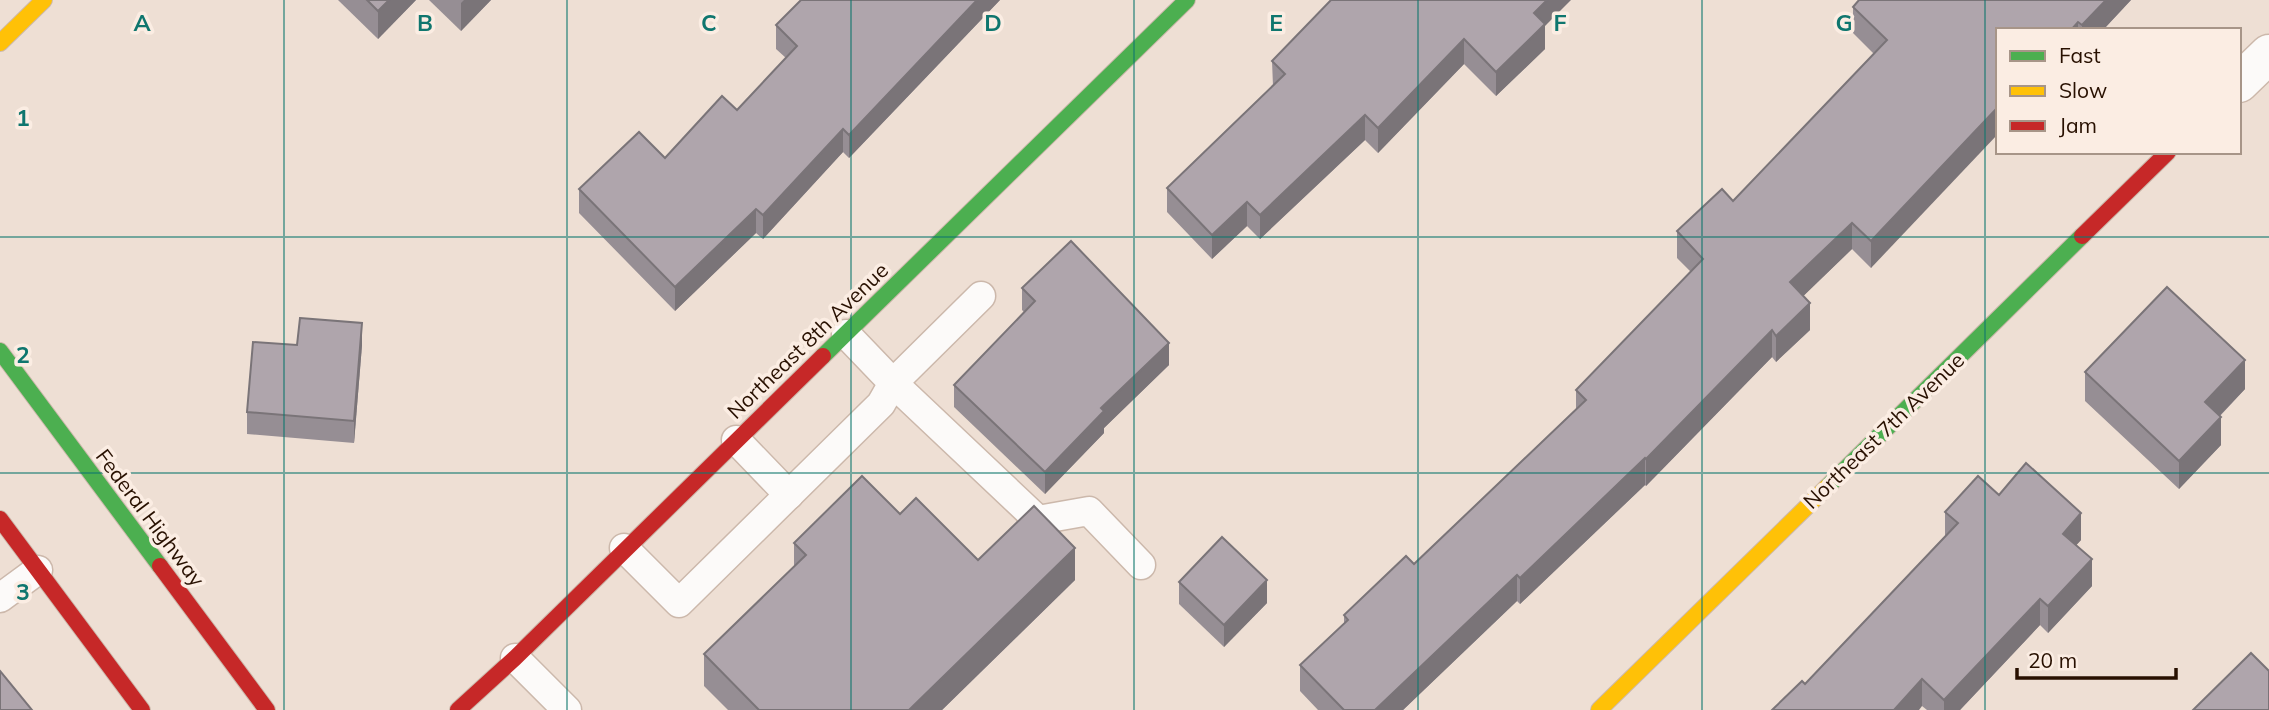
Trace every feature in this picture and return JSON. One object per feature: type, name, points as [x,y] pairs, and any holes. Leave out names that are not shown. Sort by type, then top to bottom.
[{"type":"street","points":[[0,43],[44,0]]},
{"type":"street","name":"Northeast 8th Avenue","points":[[458,710],[1186,0]]},
{"type":"street","points":[[2241,81],[2269,54]]},
{"type":"street","name":"Northeast 7th Avenue","points":[[1599,710],[2166,154]]},
{"type":"street","name":"Federal Highway","points":[[0,351],[267,710]]},
{"type":"street","points":[[0,519],[142,710]]},
{"type":"lane","points":[[624,548],[679,603],[881,404],[893,383],[981,296]]},
{"type":"lane","points":[[846,334],[893,383],[1038,520],[1089,511],[1141,565]]},
{"type":"lane","points":[[736,440],[789,495]]},
{"type":"lane","points":[[0,598],[38,570]]},
{"type":"lane","points":[[515,657],[566,710]]},
{"type":"building","points":[[367,0],[389,0],[378,11]]},
{"type":"building","points":[[801,0],[977,0],[849,135],[843,129],[763,215],[756,209],[675,287],[579,189],[639,132],[665,158],[722,96],[737,110],[797,46],[776,25]]},
{"type":"building","points":[[1331,0],[1547,0],[1534,13],[1545,24],[1496,72],[1464,39],[1378,128],[1365,115],[1260,215],[1247,202],[1212,235],[1167,188],[1285,74],[1272,61]]},
{"type":"building","points":[[1859,0],[2106,0],[2082,25],[2078,22],[2073,28],[1996,28],[1996,109],[1871,241],[1852,223],[1790,282],[1810,303],[1776,336],[1772,330],[1646,459],[1520,578],[1517,575],[1375,710],[1344,710],[1300,665],[1348,620],[1344,615],[1406,556],[1414,564],[1586,400],[1576,390],[1703,259],[1677,231],[1722,189],[1733,201],[1887,40],[1853,7]]},
{"type":"building","points":[[1071,241],[1169,343],[1101,408],[1104,411],[1045,472],[954,385],[1035,301],[1022,288]]},
{"type":"building","points":[[2167,287],[2245,360],[2205,402],[2221,417],[2179,461],[2085,372]]},
{"type":"building","points":[[300,318],[362,323],[354,421],[247,412],[253,342],[297,345]]},
{"type":"building","points":[[2026,463],[2081,513],[2063,534],[2092,559],[2048,606],[2040,599],[1944,700],[1922,679],[1894,710],[1772,710],[1802,681],[1805,684],[1958,523],[1945,512],[1978,476],[1999,495]]},
{"type":"building","points":[[862,476],[900,514],[916,498],[978,560],[1034,506],[1075,548],[909,710],[759,710],[704,654],[806,555],[794,543]]},
{"type":"building","points":[[1222,537],[1267,580],[1224,625],[1179,582]]},
{"type":"building","points":[[2251,653],[2269,671],[2269,710],[2193,710]]},
{"type":"building","points":[[0,671],[32,710],[0,710]]},
{"type":"traffic: fast","points":[[823,356],[1187,0]]},
{"type":"traffic: fast","points":[[1827,487],[2082,236]]},
{"type":"traffic: fast","points":[[0,351],[160,566]]},
{"type":"traffic: slow","points":[[0,43],[44,0]]},
{"type":"traffic: slow","points":[[1599,710],[1827,487]]},
{"type":"traffic: jam","points":[[2082,236],[2166,154]]},
{"type":"traffic: jam","points":[[458,710],[515,658],[823,356]]},
{"type":"traffic: jam","points":[[0,519],[142,710]]},
{"type":"traffic: jam","points":[[160,566],[267,710]]}]
